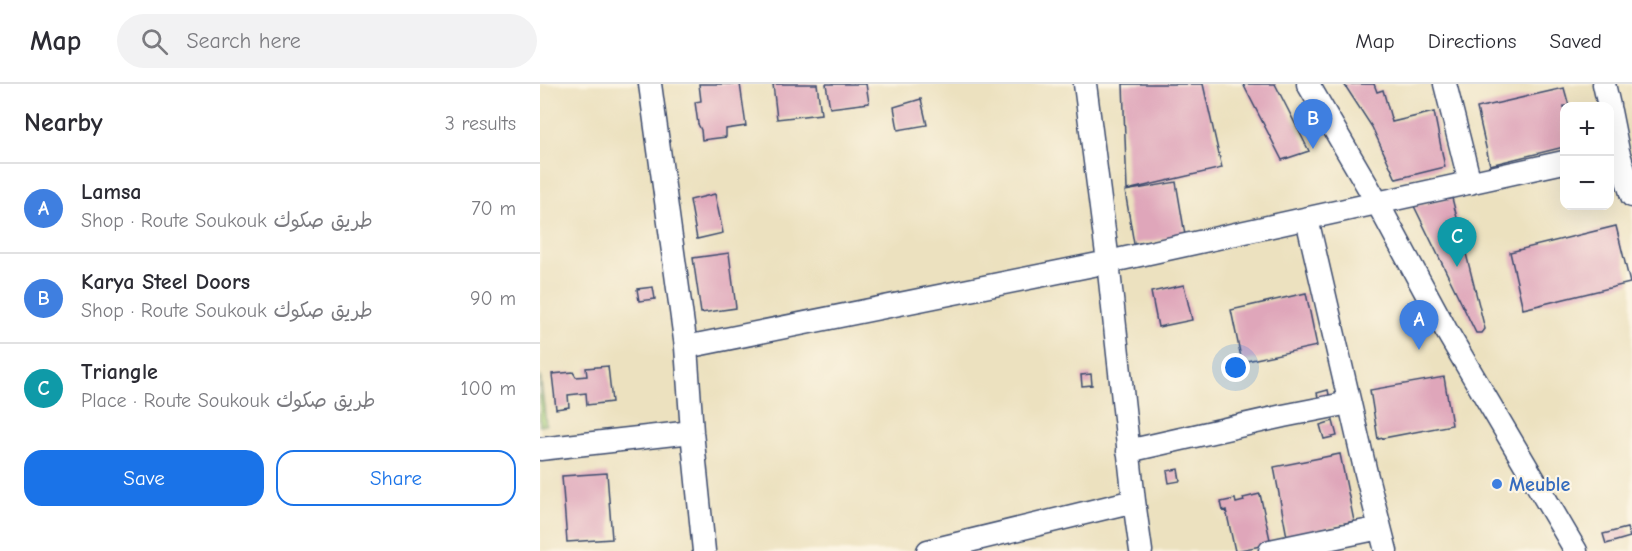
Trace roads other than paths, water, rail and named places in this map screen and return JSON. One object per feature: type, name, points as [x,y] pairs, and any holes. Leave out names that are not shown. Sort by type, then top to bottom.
[{"type":"street","points":[[650,84],[686,347],[704,551]]},
{"type":"street","points":[[1085,84],[1141,551]]},
{"type":"street","points":[[1308,84],[1378,204],[1446,330],[1576,551]]},
{"type":"street","points":[[1445,84],[1470,183]]},
{"type":"street","points":[[1604,84],[1608,102]]},
{"type":"street","points":[[1614,127],[1632,196]]},
{"type":"street","points":[[686,347],[1108,262],[1560,163]]},
{"type":"street","points":[[1307,219],[1349,404],[1386,551]]},
{"type":"street","points":[[1128,451],[1283,416],[1349,404]]},
{"type":"street","points":[[540,449],[692,432]]},
{"type":"street","points":[[928,551],[1134,501]]},
{"type":"street","points":[[1270,551],[1380,528]]},
{"type":"place","name":"Karya Steel Doors","points":[[1313,149]]},
{"type":"place","name":"Triangle","points":[[1457,267]]},
{"type":"place","name":"Lamsa","points":[[1419,350]]},
{"type":"place","name":"Meuble","points":[[1497,484]]}]
